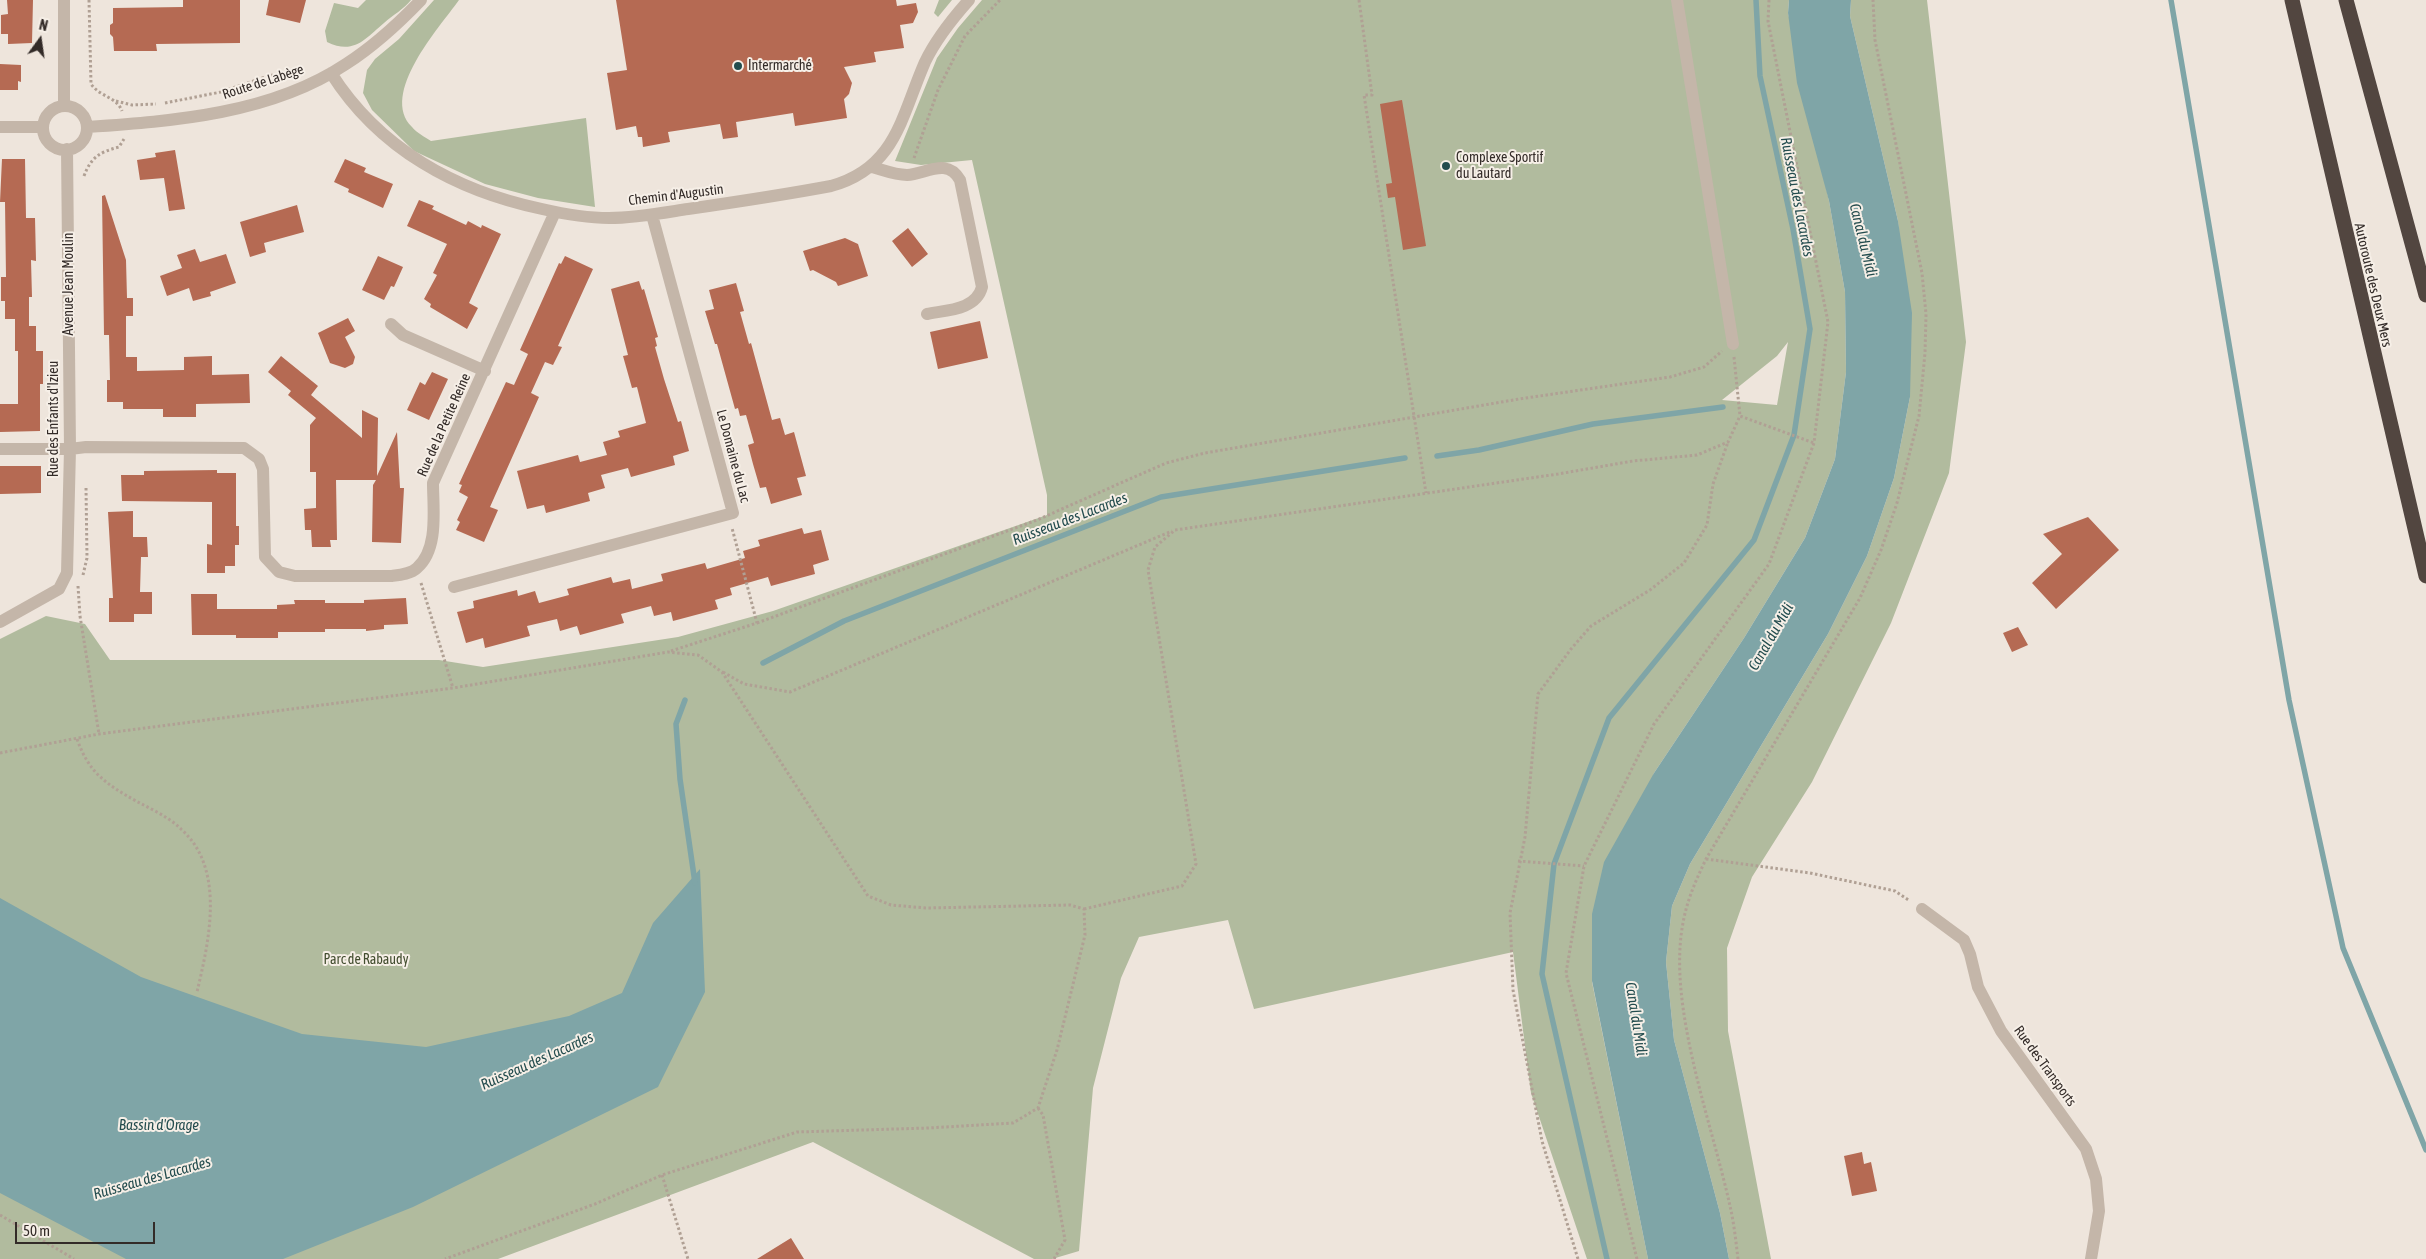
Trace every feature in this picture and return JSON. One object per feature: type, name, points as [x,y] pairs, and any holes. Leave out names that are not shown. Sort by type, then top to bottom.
[{"type":"highway","name":"Autoroute des Deux Mers","points":[[2292,0],[2426,576]]},
{"type":"highway","points":[[2346,0],[2426,295]]},
{"type":"street","points":[[64,0],[64,106]]},
{"type":"street","name":"Route de Labège","points":[[87,127],[160,122],[211,114],[256,103],[309,84],[331,73],[367,50],[421,0]]},
{"type":"street","name":"Chemin d'Augustin","points":[[331,73],[343,92],[364,116],[407,155],[435,172],[492,196],[555,212],[610,218],[652,215],[831,186],[859,176],[872,167],[894,138],[926,62],[937,41],[969,0]]},
{"type":"street","points":[[1677,0],[1733,344]]},
{"type":"street","points":[[64,106],[77,109],[86,120],[87,127],[81,142],[67,150],[59,149],[48,141],[43,127],[49,112],[64,106]]},
{"type":"street","points":[[0,128],[43,127]]},
{"type":"street","name":"Rue des Enfants d'Izieu","points":[[59,588],[67,573],[69,560],[70,449],[67,150]]},
{"type":"street","points":[[872,167],[908,175],[945,167],[957,174],[982,280],[980,296],[970,304],[927,314]]},
{"type":"street","name":"Rue de la Petite Reine","points":[[417,569],[429,550],[434,516],[432,483],[485,371],[555,212]]},
{"type":"street","name":"Le Domaine du Lac","points":[[454,587],[733,513],[652,215]]},
{"type":"street","points":[[391,324],[402,335],[485,371]]},
{"type":"street","points":[[0,449],[70,449],[86,447],[244,448],[259,459],[263,469],[265,557],[279,572],[295,576],[391,576],[417,569]]},
{"type":"street","points":[[0,622],[59,588]]},
{"type":"street","name":"Rue des Transports","points":[[1922,909],[1964,940],[1970,954],[1978,987],[2001,1031],[2086,1150],[2096,1179],[2099,1211],[2091,1259]]},
{"type":"path","points":[[90,0],[92,84],[104,96],[116,101],[132,105],[162,104],[221,92],[271,74],[309,84]]},
{"type":"path","points":[[908,175],[938,90],[965,36],[1000,0]]},
{"type":"path","points":[[1359,0],[1372,95],[1364,95],[1426,493]]},
{"type":"path","points":[[1637,1259],[1566,973],[1584,866],[1654,724],[1769,564],[1814,443],[1828,322],[1768,21],[1769,0]]},
{"type":"path","points":[[1738,1259],[1731,1208],[1691,1053],[1680,975],[1680,954],[1686,909],[1694,884],[1706,859],[1860,598],[1881,550],[1894,512],[1919,416],[1925,353],[1926,314],[1922,273],[1875,40],[1873,0]]},
{"type":"path","points":[[83,178],[93,158],[101,152],[119,148],[123,143],[124,124],[121,108],[116,101]]},
{"type":"path","points":[[0,753],[99,734],[452,688],[668,652],[757,623],[1037,520],[1166,463],[1205,453],[1519,399],[1670,376],[1704,367],[1733,344],[1740,416],[1728,442],[1713,484],[1707,525],[1684,563],[1650,590],[1591,626],[1571,649],[1538,694],[1525,837],[1518,861],[1510,913],[1513,990],[1542,1141],[1578,1259]]},
{"type":"path","points":[[1740,416],[1814,443]]},
{"type":"path","points":[[668,652],[698,655],[722,672],[744,684],[790,692],[1175,530],[1633,460],[1698,455],[1728,442]]},
{"type":"path","points":[[86,484],[87,558],[85,573],[78,585],[80,616],[99,734]]},
{"type":"path","points":[[728,514],[757,623]]},
{"type":"path","points":[[722,672],[868,896],[890,906],[926,908],[1070,905],[1084,909],[1182,886],[1196,864],[1148,570],[1155,547],[1175,530]]},
{"type":"path","points":[[417,569],[452,688]]},
{"type":"path","points":[[59,588],[78,585]]},
{"type":"path","points":[[78,739],[89,767],[109,786],[181,828],[197,847],[206,868],[209,888],[206,956],[198,992]]},
{"type":"path","points":[[1706,859],[1810,873],[1894,891],[1922,909]]},
{"type":"path","points":[[1518,861],[1584,866]]},
{"type":"path","points":[[445,1259],[595,1204],[662,1174],[797,1132],[1013,1123],[1038,1108],[1057,1050],[1085,936],[1084,909]]},
{"type":"path","points":[[1038,1108],[1043,1115],[1065,1240],[1054,1259]]},
{"type":"path","points":[[662,1174],[688,1259]]},
{"type":"path","points":[[0,1215],[74,1259]]},
{"type":"green space","points":[[366,0],[411,0],[365,39],[352,46],[336,46],[327,42],[325,31],[334,3],[358,8]]},
{"type":"green space","points":[[434,0],[459,0],[427,44],[407,80],[403,97],[404,113],[412,127],[431,141],[586,118],[595,207],[538,198],[485,184],[414,151],[372,110],[363,93],[367,70],[375,59],[399,39]]},
{"type":"green space","points":[[939,0],[952,0],[938,17],[934,13]]},
{"type":"green space","name":"Parc de Rabaudy","points":[[982,0],[1789,0],[1788,13],[1829,201],[1845,292],[1846,372],[1835,459],[1805,538],[1744,638],[1654,773],[1592,982],[1648,1259],[1587,1259],[1531,1093],[1513,952],[1254,1009],[1228,920],[1139,937],[1121,978],[1093,1088],[1079,1251],[1052,1259],[1034,1259],[813,1142],[498,1259],[0,1259],[0,639],[46,616],[85,624],[110,660],[439,660],[483,667],[678,637],[773,611],[1047,515],[1047,495],[972,160],[921,165],[895,161],[937,58],[958,28]],"holes":[[[1788,342],[1777,405],[1722,400],[1777,356]]]},
{"type":"green space","points":[[1851,0],[1927,0],[1966,342],[1949,473],[1891,623],[1812,782],[1752,877],[1727,948],[1728,1031],[1771,1259],[1729,1259],[1720,1213],[1674,1040],[1666,962],[1672,906],[1690,864],[1828,634],[1867,556],[1894,478],[1910,397],[1898,221],[1850,16]]},
{"type":"water","name":"Canal du Midi","points":[[1789,0],[1851,0],[1850,16],[1898,221],[1912,313],[1910,397],[1894,478],[1867,556],[1828,634],[1690,864],[1672,906],[1666,962],[1674,1040],[1720,1213],[1729,1259],[1648,1259],[1592,981],[1592,914],[1604,862],[1654,773],[1744,638],[1805,538],[1835,459],[1846,372],[1845,292],[1829,201],[1797,83],[1788,13]]},
{"type":"water","name":"Bassin d'Orage","points":[[700,869],[705,992],[658,1087],[413,1207],[283,1259],[126,1259],[0,1193],[0,898],[141,977],[302,1034],[426,1047],[569,1016],[622,993],[653,923]]},
{"type":"building","points":[[7,0],[33,0],[32,43],[8,44],[8,34],[1,34],[1,15],[8,14]]},
{"type":"building","points":[[183,0],[240,0],[240,43],[156,44],[157,51],[114,51],[113,37],[110,34],[110,25],[113,23],[113,8],[183,7]]},
{"type":"building","points":[[269,0],[306,0],[300,23],[266,15]]},
{"type":"building","name":"Intermarché","points":[[616,0],[896,0],[897,6],[916,3],[918,12],[913,23],[900,25],[904,48],[874,52],[876,62],[844,67],[852,83],[849,94],[844,99],[847,118],[795,126],[793,113],[736,122],[738,137],[723,139],[720,124],[668,132],[670,142],[643,147],[642,137],[638,137],[636,126],[616,130],[607,73],[627,70]]},
{"type":"building","points":[[0,64],[21,65],[21,82],[18,81],[18,90],[0,90]]},
{"type":"building","points":[[1402,100],[1426,246],[1403,250],[1395,197],[1388,198],[1386,184],[1392,183],[1380,104]]},
{"type":"building","points":[[175,150],[185,209],[169,211],[164,178],[140,180],[137,160],[156,157],[155,153]]},
{"type":"building","points":[[2,159],[25,159],[26,218],[35,218],[36,261],[31,260],[32,297],[29,297],[29,326],[36,326],[36,351],[43,351],[43,384],[40,384],[40,431],[0,432],[0,404],[18,404],[18,351],[15,351],[15,319],[5,319],[5,301],[1,301],[1,277],[6,277],[5,202],[0,202]]},
{"type":"building","points":[[345,159],[366,168],[364,172],[393,184],[383,208],[348,192],[349,189],[334,182]]},
{"type":"building","points":[[105,195],[126,260],[127,298],[133,298],[133,316],[126,316],[126,357],[137,357],[137,371],[184,370],[184,357],[212,356],[212,375],[249,374],[250,403],[196,404],[196,417],[163,417],[163,409],[123,409],[123,402],[107,402],[107,380],[110,380],[109,335],[104,335],[102,196]]},
{"type":"building","points":[[419,200],[434,206],[432,209],[466,225],[468,221],[481,228],[482,225],[501,234],[469,303],[478,308],[467,329],[430,307],[431,304],[424,299],[437,275],[433,273],[447,244],[407,226]]},
{"type":"building","points":[[297,205],[304,232],[264,243],[266,252],[250,257],[240,222]]},
{"type":"building","points":[[908,228],[928,254],[912,267],[892,241]]},
{"type":"building","points":[[845,238],[858,244],[868,276],[838,286],[836,282],[813,270],[810,271],[803,251]]},
{"type":"building","points":[[195,249],[200,262],[226,254],[236,283],[210,292],[211,296],[193,301],[189,288],[167,296],[160,276],[182,268],[177,255]]},
{"type":"building","points":[[378,256],[403,267],[394,287],[391,286],[384,300],[362,290]]},
{"type":"building","points":[[565,256],[593,269],[558,346],[562,347],[553,365],[545,362],[531,393],[539,397],[490,507],[498,510],[484,542],[456,530],[460,522],[457,520],[468,497],[459,492],[462,485],[459,484],[506,382],[514,385],[528,354],[520,350],[559,263],[561,264]]},
{"type":"building","points":[[639,281],[642,290],[644,289],[658,337],[655,338],[657,346],[655,347],[664,379],[678,422],[681,421],[689,451],[673,456],[675,465],[631,477],[628,468],[601,475],[605,488],[588,493],[590,501],[546,513],[544,505],[527,509],[517,471],[578,455],[580,462],[607,455],[603,442],[620,437],[618,431],[646,423],[637,387],[632,388],[623,356],[628,355],[611,289]]},
{"type":"building","points":[[736,283],[744,311],[740,312],[749,344],[751,343],[772,420],[780,418],[785,435],[794,432],[806,476],[797,478],[802,495],[771,504],[766,487],[760,488],[748,445],[754,443],[746,415],[740,416],[738,408],[735,409],[717,344],[715,344],[705,311],[714,309],[709,290]]},
{"type":"building","points":[[348,318],[355,331],[345,337],[355,357],[353,364],[345,368],[330,363],[318,333]]},
{"type":"building","points":[[980,321],[988,358],[938,369],[930,332]]},
{"type":"building","points":[[281,356],[318,386],[311,395],[362,438],[362,410],[378,418],[377,476],[397,432],[400,488],[404,488],[401,543],[372,542],[373,485],[376,480],[336,480],[337,540],[330,540],[331,547],[312,547],[311,530],[305,530],[304,509],[316,508],[316,472],[310,472],[310,425],[316,418],[288,395],[291,391],[268,372]]},
{"type":"building","points":[[432,372],[448,379],[429,420],[407,410],[420,382],[425,385]]},
{"type":"building","points":[[0,466],[41,466],[41,493],[0,494]]},
{"type":"building","points":[[217,470],[217,473],[236,473],[236,526],[239,526],[239,545],[235,545],[235,566],[225,566],[225,573],[207,573],[207,544],[212,545],[212,502],[122,501],[121,475],[144,475],[144,471]]},
{"type":"building","points":[[133,511],[133,537],[147,537],[148,557],[141,557],[140,592],[152,592],[152,614],[134,614],[134,622],[109,622],[109,598],[113,598],[108,512]]},
{"type":"building","points":[[2088,517],[2119,550],[2056,609],[2032,583],[2062,554],[2043,534]]},
{"type":"building","points":[[802,528],[804,534],[821,530],[829,560],[813,565],[815,574],[771,586],[768,577],[730,588],[732,595],[715,600],[718,609],[673,621],[671,612],[654,616],[651,606],[621,614],[624,623],[580,635],[577,626],[560,631],[557,619],[527,626],[530,636],[485,648],[483,638],[466,643],[457,612],[474,608],[473,601],[517,590],[518,596],[535,591],[539,603],[569,595],[567,589],[611,577],[613,583],[630,579],[632,589],[663,581],[661,574],[705,563],[707,569],[745,558],[743,551],[760,546],[758,540]]},
{"type":"building","points":[[191,594],[217,594],[217,609],[277,609],[277,605],[295,604],[294,600],[325,600],[325,603],[364,603],[364,600],[406,598],[408,624],[384,625],[384,629],[366,631],[366,629],[325,629],[325,632],[278,632],[278,638],[236,638],[236,635],[192,635]]},
{"type":"building","points":[[2018,627],[2028,645],[2012,652],[2003,633]]},
{"type":"building","points":[[1862,1152],[1864,1164],[1871,1162],[1877,1191],[1852,1196],[1844,1156]]},
{"type":"building","points":[[791,1238],[804,1259],[757,1259]]},
{"type":"waterway","points":[[1607,1259],[1542,974],[1554,864],[1609,718],[1754,540],[1794,435],[1810,329],[1793,229],[1760,76],[1756,0]]},
{"type":"waterway","points":[[2171,0],[2289,700],[2343,948],[2426,1150]]},
{"type":"waterway","name":"Ruisseau des Lacardes","points":[[1437,456],[1479,450],[1593,424],[1723,407]]},
{"type":"waterway","name":"Ruisseau des Lacardes","points":[[763,663],[844,621],[1161,497],[1405,458]]},
{"type":"waterway","name":"Ruisseau des Lacardes","points":[[685,700],[676,724],[680,779],[695,883]]},
{"type":"place","name":"Intermarché","points":[[738,66]]},
{"type":"place","name":"Complexe Sportif du Lautard","points":[[1446,166]]}]
